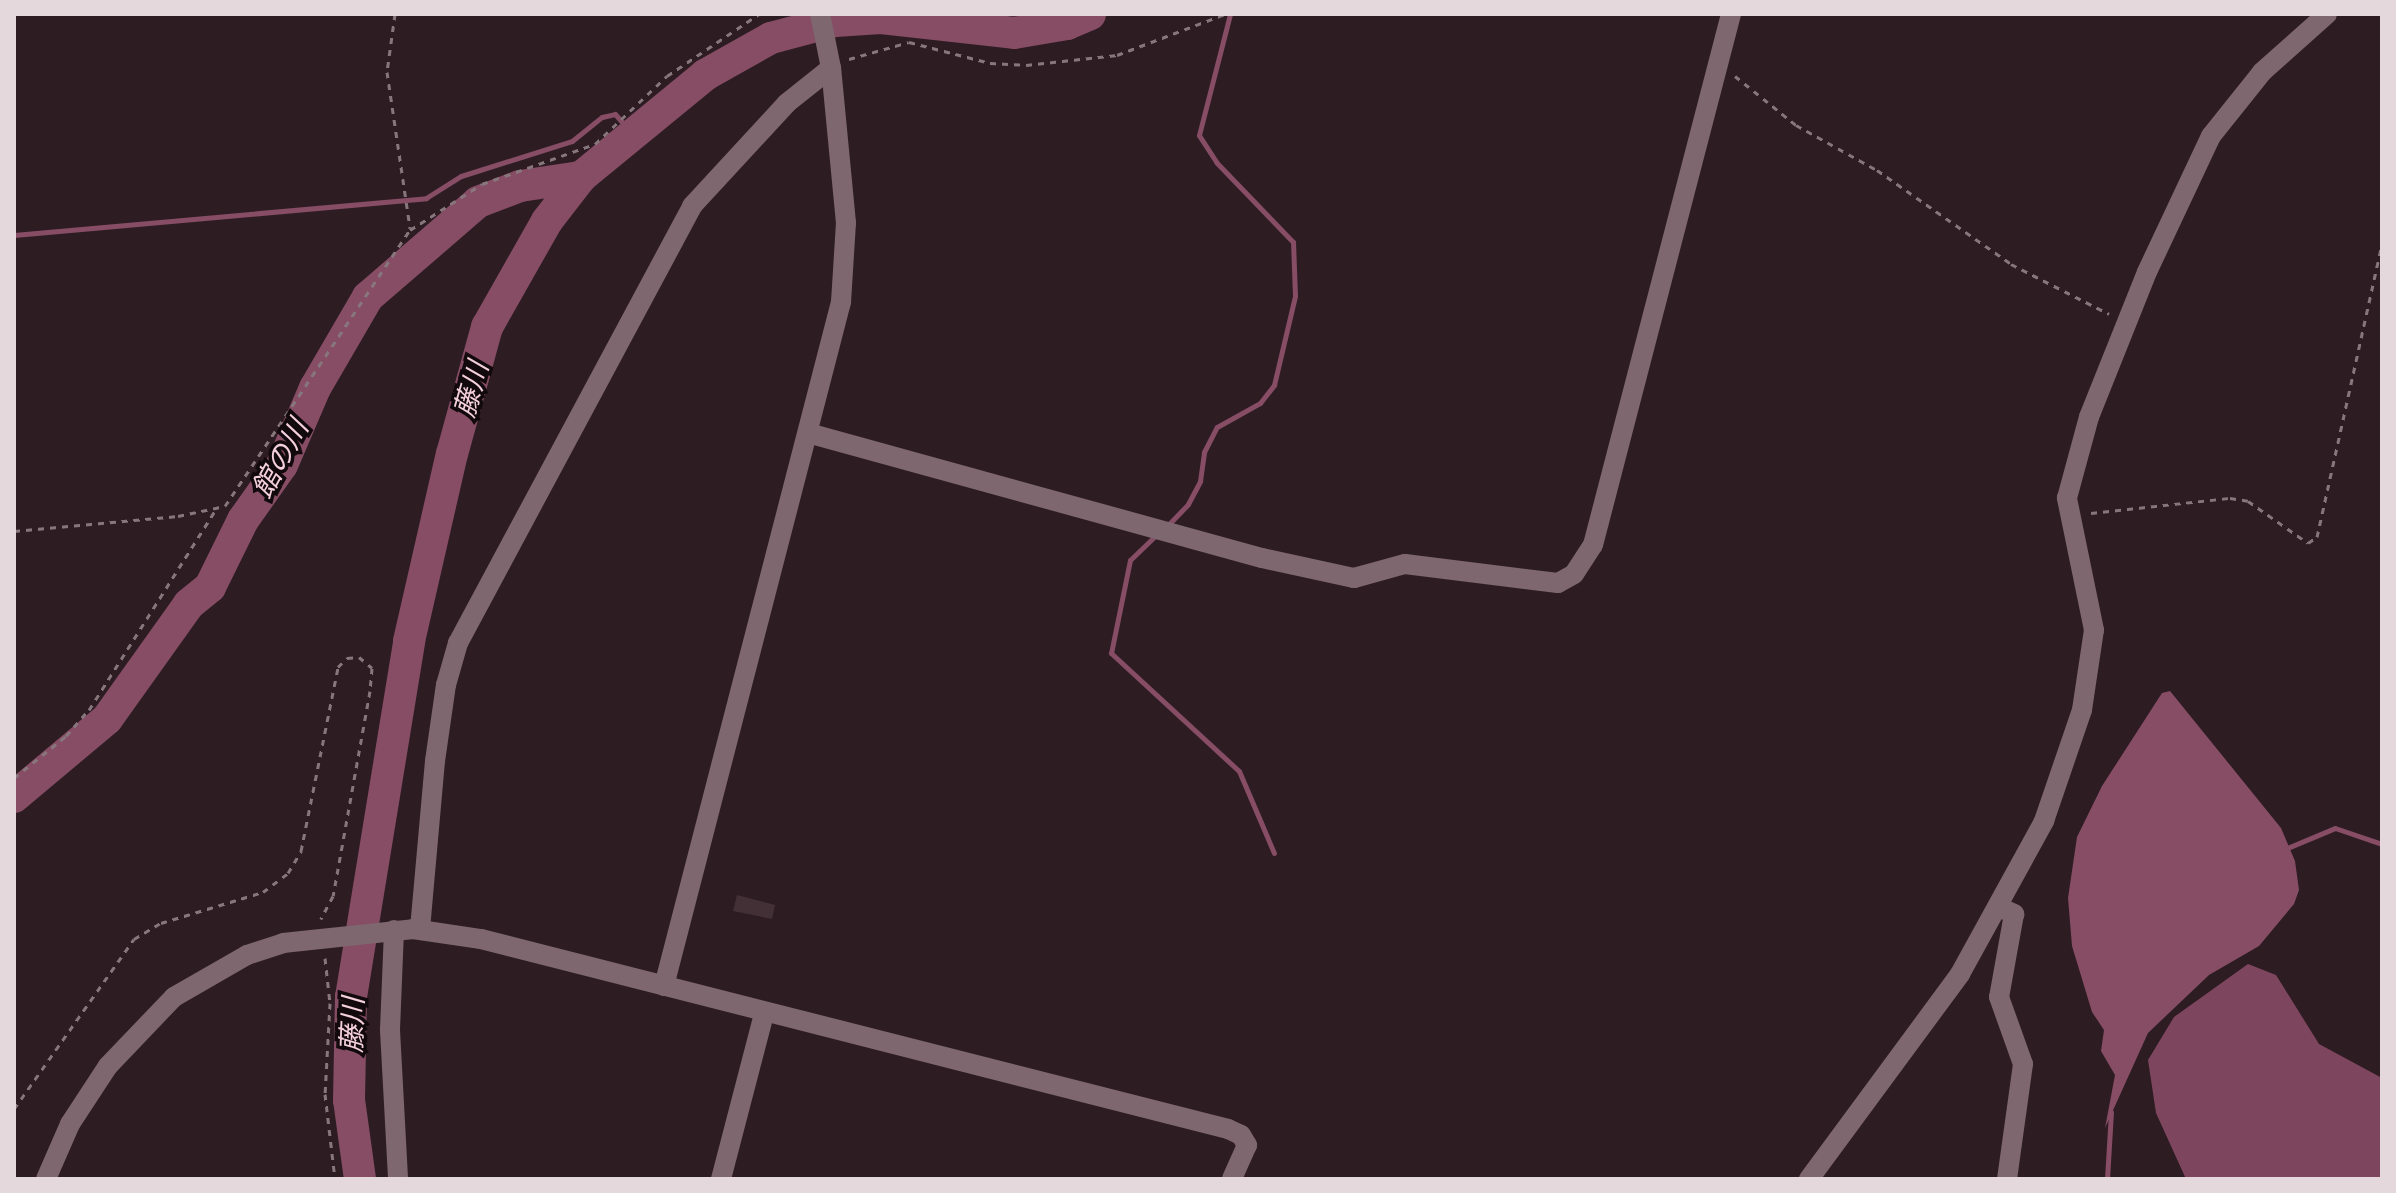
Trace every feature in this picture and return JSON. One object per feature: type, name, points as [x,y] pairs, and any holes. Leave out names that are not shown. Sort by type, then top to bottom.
[{"type":"street","points":[[664,986],[808,433],[843,286],[846,223],[831,68],[820,14]]},
{"type":"street","points":[[808,433],[1262,558],[1354,578],[1405,564],[1558,583],[1574,574],[1593,545],[1731,14]]},
{"type":"street","points":[[1809,1179],[1960,974],[1999,907],[2017,863],[2044,821],[2082,710],[2094,630],[2067,498],[2089,417],[2126,323],[2211,136],[2262,72],[2327,14]]},
{"type":"street","points":[[420,929],[435,761],[458,643],[692,206],[787,103],[831,68]]},
{"type":"street","points":[[1999,907],[2014,914],[1999,997],[2023,1064],[2007,1179]]},
{"type":"street","points":[[46,1179],[70,1124],[108,1066],[174,997],[247,955],[329,936],[420,929],[481,939],[764,1014],[1228,1129],[1241,1135],[1247,1145],[1232,1179]]},
{"type":"street","points":[[389,930],[390,1030],[398,1179]]},
{"type":"street","points":[[721,1179],[764,1014]]},
{"type":"path","points":[[395,14],[387,72],[410,230]]},
{"type":"path","points":[[14,778],[89,710],[216,509],[237,493],[258,451],[410,230],[482,184],[595,144],[667,76],[759,14]]},
{"type":"path","points":[[831,68],[861,53],[909,42],[990,63],[1026,65],[1117,55],[1225,14]]},
{"type":"path","points":[[1717,64],[1796,125],[1877,170],[2011,264],[2126,323]]},
{"type":"path","points":[[2068,514],[2230,498],[2248,501],[2308,543],[2317,537],[2382,243]]},
{"type":"path","points":[[14,531],[216,509]]},
{"type":"path","points":[[14,1109],[134,939],[161,923],[263,892],[295,865],[338,667],[347,658],[359,657],[369,661],[373,673],[333,896],[320,921],[329,936],[330,1003],[325,1094],[335,1179]]},
{"type":"shaded area","points":[[2170,691],[2281,828],[2295,861],[2299,890],[2294,904],[2259,946],[2209,975],[2148,1033],[2105,1128],[2115,1075],[2101,1051],[2104,1030],[2092,1012],[2072,946],[2068,898],[2077,837],[2102,786],[2162,693]]},
{"type":"shaded area","points":[[2248,964],[2276,975],[2319,1044],[2382,1078],[2382,1179],[2186,1179],[2156,1113],[2148,1060],[2174,1017]]},
{"type":"building","points":[[737,895],[775,905],[772,919],[733,911]]},
{"type":"waterway","name":"藤川","points":[[360,1179],[349,1100],[351,997],[409,641],[452,454],[487,327],[547,221],[581,177],[705,75],[771,38],[835,21],[881,18],[1014,33],[1067,24],[1090,14]]},
{"type":"waterway","points":[[1167,526],[1188,504],[1200,481],[1204,452],[1217,427],[1260,403],[1274,385],[1295,296],[1293,242],[1217,163],[1199,135],[1230,14]]},
{"type":"waterway","points":[[14,235],[426,198],[461,176],[572,141],[602,117],[615,114],[633,135]]},
{"type":"waterway","name":"館の川","points":[[14,797],[107,719],[189,604],[210,587],[243,520],[282,465],[315,388],[368,297],[478,202],[520,186],[581,177]]},
{"type":"waterway","points":[[1156,535],[1130,560],[1111,653],[1239,771],[1274,853]]},
{"type":"waterway","points":[[2285,849],[2335,828],[2382,844]]},
{"type":"waterway","points":[[2107,1179],[2111,1112]]}]
